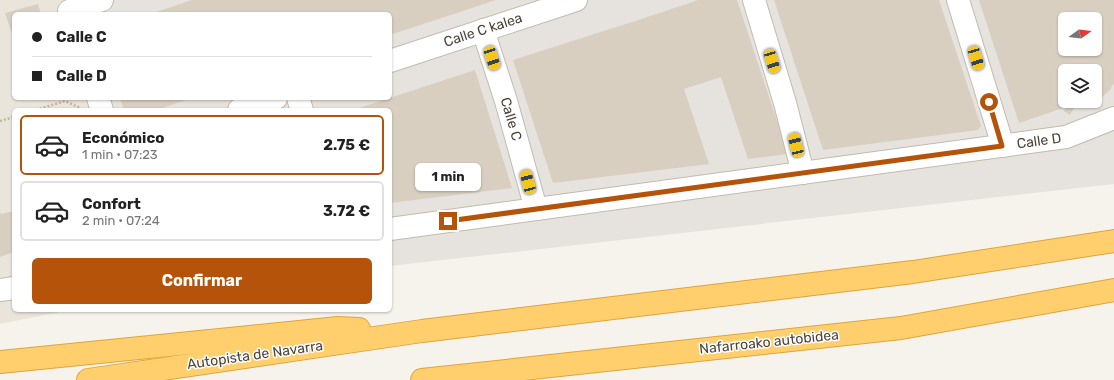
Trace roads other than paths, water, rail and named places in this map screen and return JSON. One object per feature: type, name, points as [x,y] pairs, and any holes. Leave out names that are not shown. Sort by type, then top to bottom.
[{"type":"highway","points":[[0,362],[338,328],[422,331],[913,272],[1114,241]]},
{"type":"highway","name":"Nafarroako autobidea","points":[[422,380],[901,328],[1114,290]]},
{"type":"highway","name":"Autopista de Navarra","points":[[88,380],[422,331]]},
{"type":"street","points":[[69,8],[102,0]]},
{"type":"street","name":"Calle C kalea","points":[[392,60],[576,0]]},
{"type":"street","points":[[754,0],[785,103],[803,173]]},
{"type":"street","points":[[958,0],[1002,146]]},
{"type":"street","name":"Calle C","points":[[483,30],[506,101],[536,209]]},
{"type":"street","points":[[245,108],[270,100]]},
{"type":"street","name":"Calle D","points":[[392,229],[1066,138],[1114,118]]},
{"type":"street","points":[[0,290],[12,288]]}]
